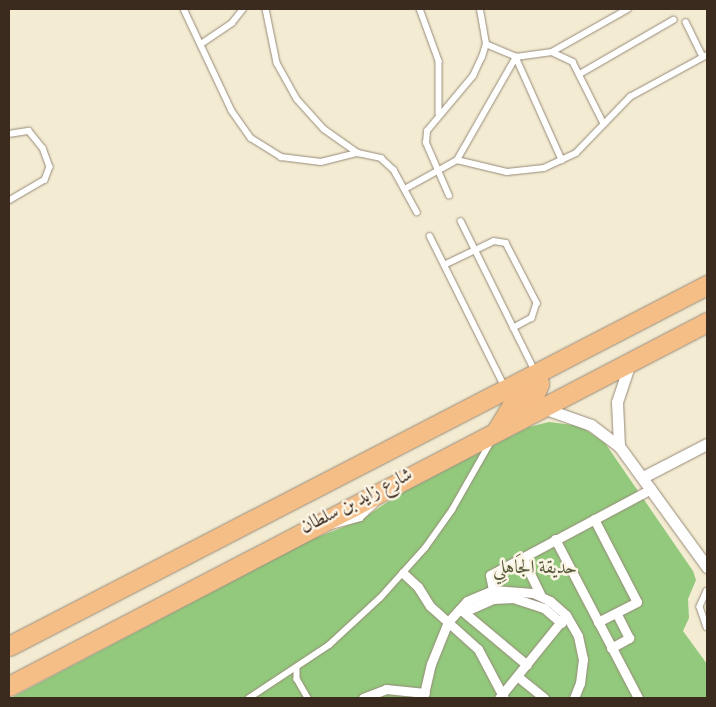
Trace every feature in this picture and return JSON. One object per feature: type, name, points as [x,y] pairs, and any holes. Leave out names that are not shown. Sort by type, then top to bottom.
[{"type":"highway","name":"شارع زايد بن سلطان","points":[[9,646],[707,285]]},
{"type":"highway","name":"شارع زايد بن سلطان","points":[[9,686],[311,526],[707,322]]},
{"type":"highway","points":[[497,430],[510,408],[536,391],[539,384],[536,373]]},
{"type":"street","points":[[619,446],[617,402],[631,361]]},
{"type":"street","points":[[542,408],[583,421],[619,446],[707,567]]},
{"type":"street","points":[[642,477],[707,444]]},
{"type":"street","points":[[493,590],[490,575],[651,489]]},
{"type":"street","points":[[594,519],[636,602],[598,622]]},
{"type":"street","points":[[555,539],[638,698]]},
{"type":"street","points":[[522,557],[541,596],[578,636],[583,659],[580,682],[574,698]]},
{"type":"street","points":[[403,574],[418,588],[430,606],[478,649],[502,697],[564,619]]},
{"type":"street","points":[[363,698],[386,690],[424,696],[433,657],[448,622],[475,596],[493,590],[520,590],[541,596]]},
{"type":"street","points":[[461,610],[493,599],[513,598],[544,608],[564,619]]},
{"type":"street","points":[[461,610],[527,664]]},
{"type":"street","points":[[611,648],[629,638],[616,613]]},
{"type":"street","points":[[518,676],[544,698]]},
{"type":"lane","points":[[184,9],[232,111],[251,138],[280,157],[321,162],[358,153]]},
{"type":"lane","points":[[201,44],[232,23],[244,9]]},
{"type":"lane","points":[[266,9],[278,63],[297,99],[324,129],[358,153],[380,158],[394,170],[417,212]]},
{"type":"lane","points":[[420,9],[439,61],[438,114]]},
{"type":"lane","points":[[449,196],[426,143],[427,131],[438,114],[473,76],[486,44],[480,9]]},
{"type":"lane","points":[[486,44],[516,57],[552,52],[628,9]]},
{"type":"lane","points":[[580,74],[673,20]]},
{"type":"lane","points":[[457,160],[507,172],[544,168],[576,153],[630,97],[705,56],[686,22]]},
{"type":"lane","points":[[552,52],[574,62],[604,124]]},
{"type":"lane","points":[[405,189],[438,173],[457,160],[516,57]]},
{"type":"lane","points":[[516,57],[562,160]]},
{"type":"lane","points":[[9,134],[29,130],[43,148],[50,167],[45,180],[9,201]]},
{"type":"lane","points":[[461,221],[536,373]]},
{"type":"lane","points":[[430,236],[506,390]]},
{"type":"lane","points":[[444,265],[494,241],[506,243],[535,298],[535,314],[514,328]]},
{"type":"lane","points":[[249,698],[297,668],[355,622],[403,574],[460,497],[497,430]]},
{"type":"lane","points":[[707,591],[700,607],[707,627]]},
{"type":"lane","points":[[297,668],[297,679],[308,698]]},
{"type":"green space","name":"حديقة الجَاهلِي","points":[[549,422],[580,426],[605,443],[693,571],[696,580],[688,599],[689,618],[683,631],[707,664],[707,698],[11,698],[315,538],[359,521],[398,495],[529,427]]}]
